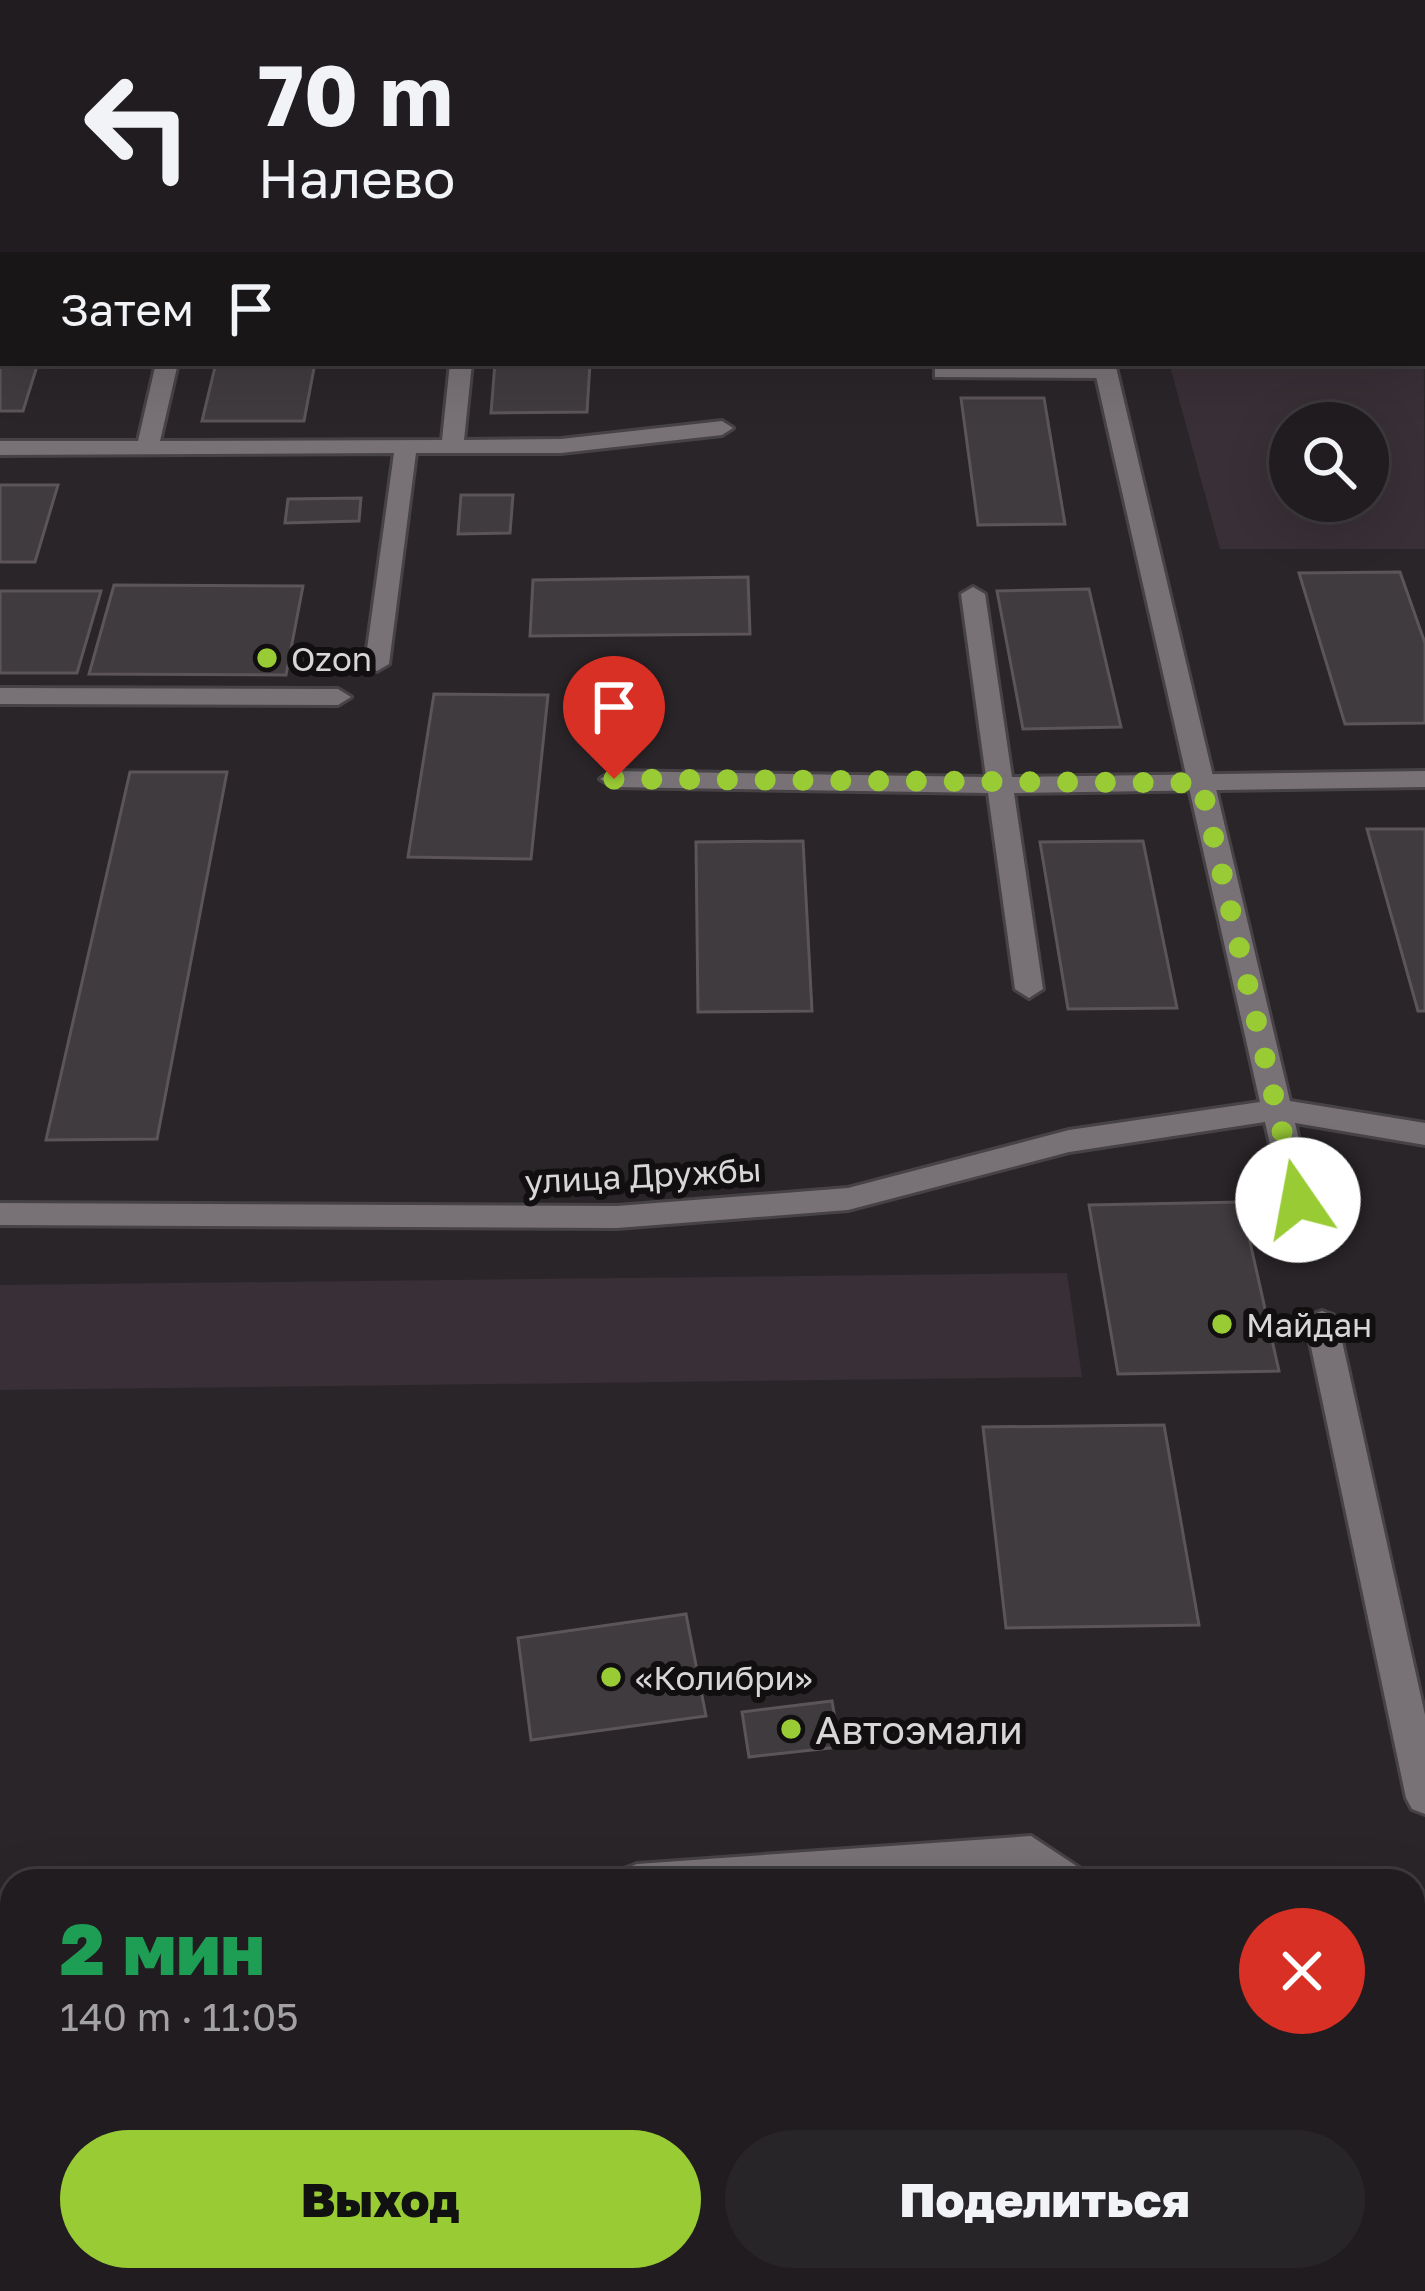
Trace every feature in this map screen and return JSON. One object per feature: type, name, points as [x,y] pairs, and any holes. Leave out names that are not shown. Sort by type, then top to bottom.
[{"type":"street","points":[[147,448],[166,366]]},
{"type":"street","points":[[452,446],[461,366]]},
{"type":"street","points":[[943,372],[1105,368],[1307,1245]]},
{"type":"street","points":[[0,448],[561,446],[722,428]]},
{"type":"street","points":[[376,664],[406,446]]},
{"type":"street","points":[[973,594],[1029,989]]},
{"type":"street","points":[[0,696],[338,697]]},
{"type":"street","points":[[614,779],[1003,785],[1425,779]]},
{"type":"street","name":"улица Дружбы","points":[[0,1214],[617,1217],[848,1199],[1069,1141],[1279,1110],[1425,1135]]},
{"type":"street","points":[[1322,1323],[1425,1798]]},
{"type":"street","points":[[806,1869],[1031,1853],[1052,1869]]},
{"type":"shaded area","points":[[1170,366],[1424,366],[1425,549],[1220,549]]},
{"type":"shaded area","points":[[1067,1273],[1082,1377],[0,1390],[0,1285]]},
{"type":"building","points":[[0,366],[37,366],[23,411],[0,411]]},
{"type":"building","points":[[215,366],[314,366],[304,421],[202,421]]},
{"type":"building","points":[[495,366],[590,366],[587,412],[491,413]]},
{"type":"building","points":[[961,398],[1044,398],[1065,524],[978,525]]},
{"type":"building","points":[[0,485],[58,485],[35,562],[0,562]]},
{"type":"building","points":[[461,495],[513,495],[510,533],[458,534]]},
{"type":"building","points":[[361,498],[359,521],[285,523],[288,499]]},
{"type":"building","points":[[1400,572],[1425,643],[1425,723],[1345,724],[1299,573]]},
{"type":"building","points":[[748,577],[750,634],[530,636],[533,580]]},
{"type":"building","points":[[114,585],[303,586],[286,675],[89,674]]},
{"type":"building","points":[[1089,589],[1121,727],[1023,729],[997,591]]},
{"type":"building","points":[[0,591],[101,591],[77,673],[0,673]]},
{"type":"building","points":[[434,694],[548,695],[531,859],[408,857]]},
{"type":"building","points":[[130,772],[227,772],[157,1139],[46,1140]]},
{"type":"building","points":[[1367,829],[1425,829],[1425,1011],[1418,1011]]},
{"type":"building","points":[[803,841],[812,1011],[698,1012],[696,842]]},
{"type":"building","points":[[1143,841],[1177,1008],[1068,1009],[1040,842]]},
{"type":"building","points":[[1241,1202],[1279,1371],[1118,1374],[1089,1205]]},
{"type":"building","points":[[1164,1425],[1199,1625],[1006,1628],[983,1427]]},
{"type":"building","name":"«Колибри»","points":[[686,1614],[706,1716],[531,1740],[518,1638]]},
{"type":"building","name":"Автоэмали","points":[[832,1701],[840,1747],[749,1757],[742,1712]]},
{"type":"place","name":"Ozon","points":[[267,658]]},
{"type":"place","name":"Майдан","points":[[1222,1324]]},
{"type":"place","name":"«Колибри»","points":[[611,1677]]},
{"type":"place","name":"Автоэмали","points":[[791,1729]]},
{"type":"route","points":[[614,779],[1201,783],[1298,1200]]}]
